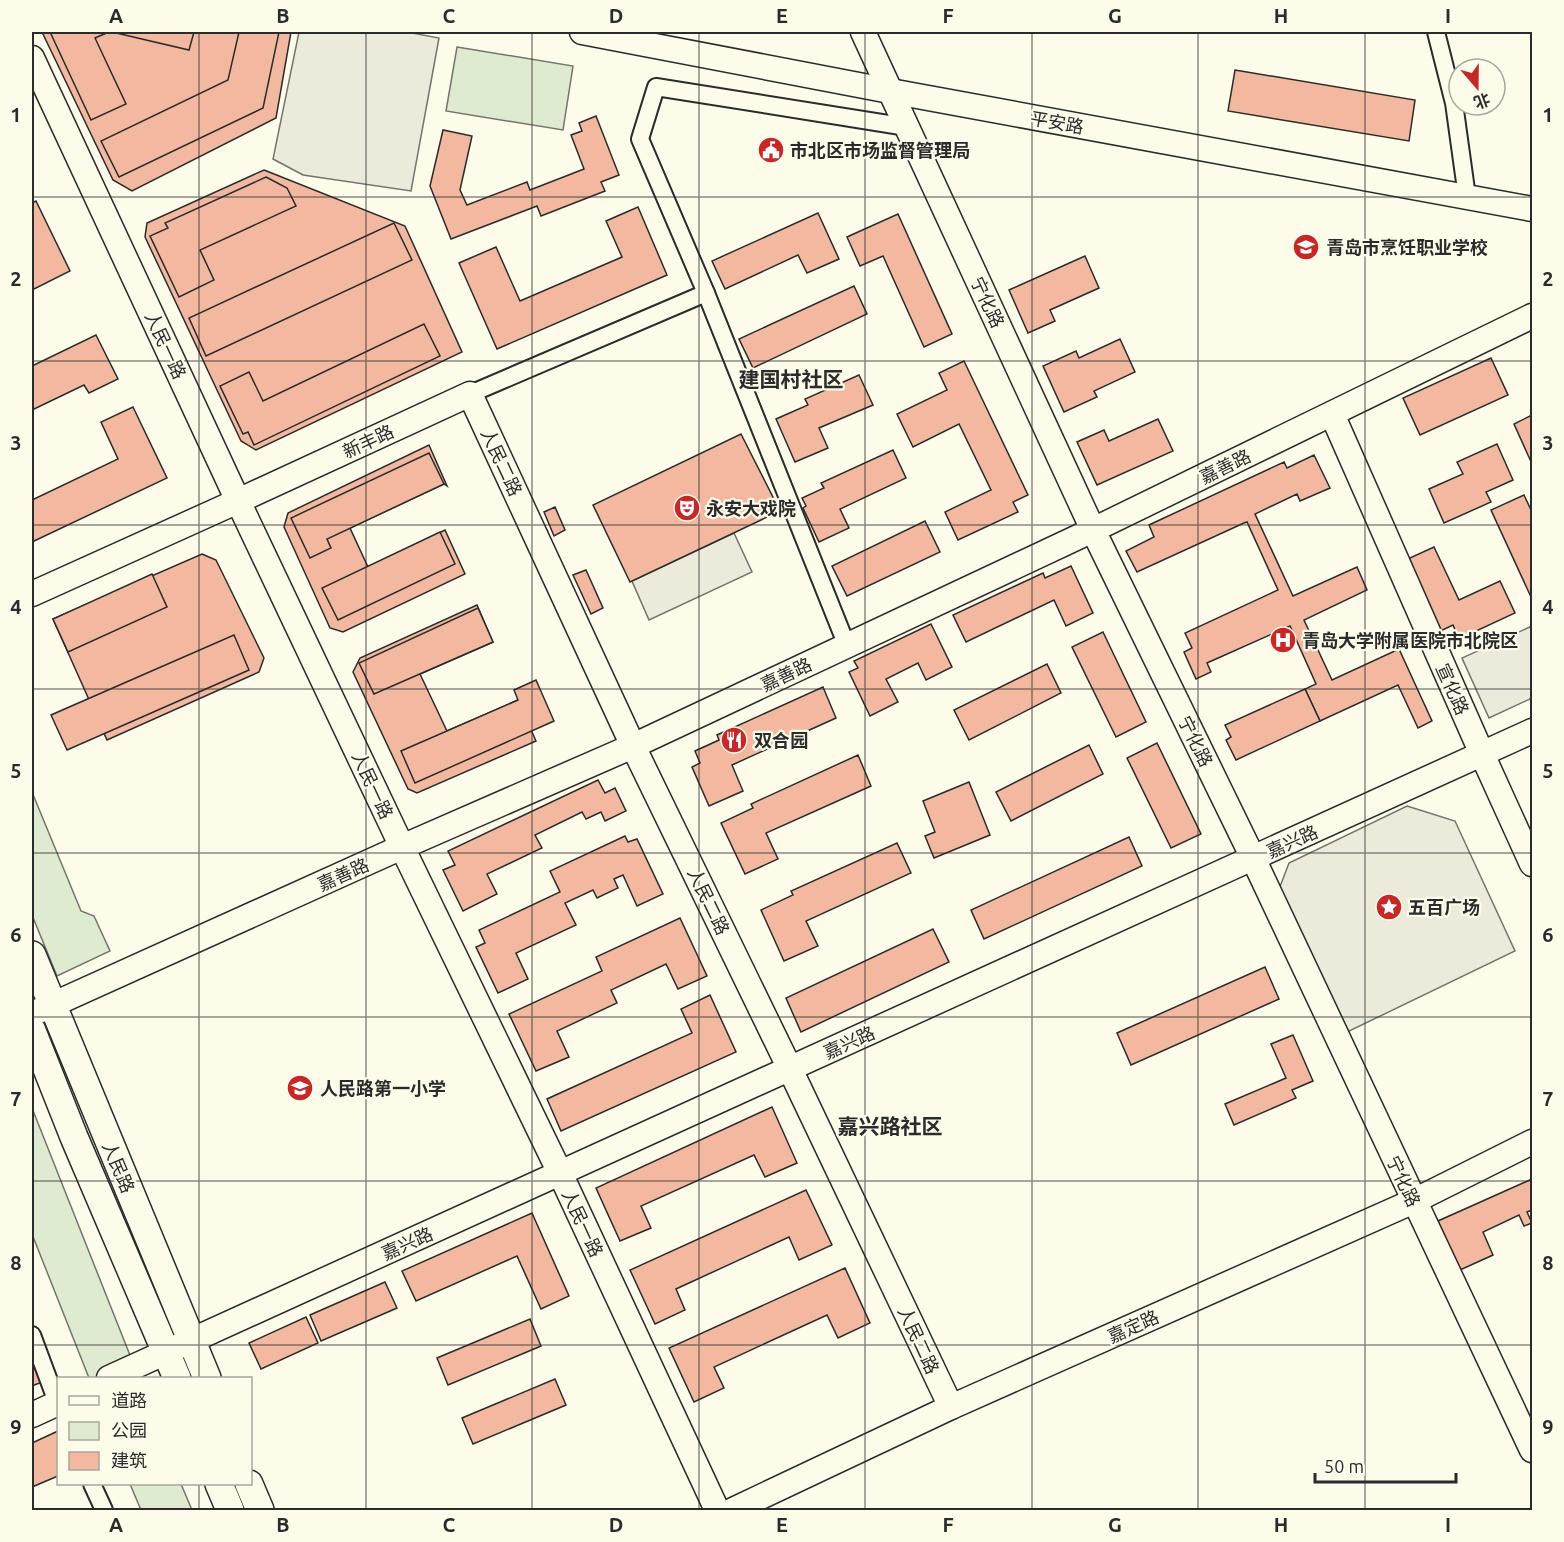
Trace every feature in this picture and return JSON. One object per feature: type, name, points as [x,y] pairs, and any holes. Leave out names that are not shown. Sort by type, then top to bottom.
[{"type":"main road","name":"人民路","points":[[32,955],[42,1010],[192,1340],[207,1377]]},
{"type":"main road","name":"人民路","points":[[32,1031],[74,1137],[177,1377]]},
{"type":"main road","points":[[219,1485],[230,1510]]},
{"type":"main road","points":[[249,1485],[260,1510]]},
{"type":"street","name":"平安路","points":[[582,32],[1533,209]]},
{"type":"street","name":"宁化路","points":[[863,32],[1093,530],[1253,858],[1533,1450]]},
{"type":"street","points":[[1436,32],[1455,103],[1467,197]]},
{"type":"street","name":"人民一路","points":[[32,58],[238,501],[560,1173],[717,1510]]},
{"type":"street","points":[[847,646],[706,293],[640,139],[656,87],[907,127]]},
{"type":"street","name":"新丰路","points":[[32,594],[470,394],[706,293]]},
{"type":"street","name":"嘉善路","points":[[42,1010],[402,847],[633,746],[1093,530],[1533,316]]},
{"type":"street","name":"人民二路","points":[[470,394],[633,746],[951,1407]]},
{"type":"street","name":"宣化路","points":[[1332,414],[1533,864]]},
{"type":"street","name":"嘉兴路","points":[[111,1377],[1533,731]]},
{"type":"street","name":"嘉定路","points":[[733,1510],[951,1407],[1414,1201],[1533,1142]]},
{"type":"street","points":[[32,1335],[57,1401]]},
{"type":"street","points":[[32,1415],[57,1404]]},
{"type":"street","points":[[92,1485],[104,1510]]},
{"type":"green space","points":[[457,47],[573,66],[563,130],[446,111]]},
{"type":"green space","points":[[32,792],[81,911],[94,916],[110,951],[57,976],[32,915]]},
{"type":"green space","points":[[32,1108],[139,1377],[89,1377],[32,1234]]},
{"type":"green space","points":[[130,1485],[181,1485],[192,1510],[141,1510]]},
{"type":"shaded area","points":[[299,32],[407,32],[439,38],[411,191],[303,175],[273,159]]},
{"type":"shaded area","points":[[734,533],[752,572],[649,620],[632,581]]},
{"type":"shaded area","points":[[1532,626],[1532,698],[1489,718],[1462,658]]},
{"type":"shaded area","name":"五百广场","points":[[1407,806],[1455,821],[1515,951],[1343,1034],[1278,892],[1289,863]]},
{"type":"building","points":[[42,32],[291,32],[276,118],[132,191],[113,180]]},
{"type":"building","points":[[52,32],[109,32],[95,38],[126,104],[91,120]]},
{"type":"building","points":[[112,32],[194,32],[189,50]]},
{"type":"building","points":[[239,32],[279,32],[263,108],[119,177],[101,141],[228,80]]},
{"type":"building","points":[[1235,70],[1415,100],[1409,141],[1228,111]]},
{"type":"building","points":[[596,116],[619,175],[601,182],[605,191],[541,216],[537,206],[451,239],[430,186],[443,130],[472,136],[460,190],[467,205],[527,182],[530,190],[584,169],[571,135],[582,131],[579,123]]},
{"type":"building","points":[[264,170],[405,226],[462,352],[256,450],[241,441],[145,237],[147,223]]},
{"type":"building","points":[[266,177],[287,188],[296,206],[200,250],[214,280],[179,297],[150,236],[168,228],[165,223]]},
{"type":"building","points":[[36,201],[70,271],[32,290],[32,203]]},
{"type":"building","points":[[638,207],[667,275],[497,349],[459,263],[496,247],[520,301],[622,257],[606,221]]},
{"type":"building","points":[[818,213],[839,259],[807,273],[798,255],[725,289],[712,261]]},
{"type":"building","points":[[898,214],[952,334],[924,347],[883,256],[860,266],[847,237]]},
{"type":"building","points":[[394,223],[412,260],[206,356],[189,318]]},
{"type":"building","points":[[1085,256],[1099,288],[1050,310],[1055,321],[1028,333],[1009,290]]},
{"type":"building","points":[[854,286],[867,314],[753,368],[739,339]]},
{"type":"building","points":[[424,324],[440,356],[254,445],[248,432],[243,434],[220,386],[249,372],[263,401]]},
{"type":"building","points":[[96,335],[118,379],[89,393],[84,385],[32,410],[32,366]]},
{"type":"building","points":[[1120,339],[1135,372],[1094,391],[1097,397],[1064,412],[1043,366],[1076,351],[1079,358]]},
{"type":"building","points":[[1491,358],[1508,395],[1420,435],[1403,398]]},
{"type":"building","points":[[964,361],[1028,495],[1013,502],[1018,512],[958,540],[945,512],[991,490],[959,424],[913,447],[897,414],[947,390],[939,373]]},
{"type":"building","points":[[859,375],[873,405],[819,428],[828,448],[795,462],[776,419],[808,405],[805,399]]},
{"type":"building","points":[[133,407],[167,478],[32,542],[32,500],[118,459],[101,422]]},
{"type":"building","points":[[1532,415],[1532,464],[1514,424]]},
{"type":"building","points":[[1158,419],[1173,451],[1097,485],[1077,442],[1104,430],[1109,441]]},
{"type":"building","name":"永安大戏院","points":[[741,434],[780,511],[630,582],[593,505]]},
{"type":"building","points":[[1497,444],[1513,480],[1486,492],[1491,502],[1444,523],[1429,489],[1463,474],[1457,462]]},
{"type":"building","points":[[429,445],[447,486],[444,484],[350,528],[368,567],[445,530],[465,574],[343,632],[330,628],[284,527],[288,513]]},
{"type":"building","points":[[893,450],[906,478],[840,509],[849,528],[819,542],[803,508],[806,506],[802,498],[824,488],[821,483]]},
{"type":"building","points":[[429,453],[444,484],[327,539],[331,548],[310,558],[291,518]]},
{"type":"building","points":[[1314,455],[1330,488],[1300,501],[1297,494],[1255,514],[1293,596],[1357,567],[1367,590],[1304,620],[1332,680],[1399,649],[1432,721],[1418,728],[1398,685],[1320,721],[1305,689],[1316,684],[1290,626],[1207,663],[1211,672],[1196,679],[1184,652],[1192,648],[1185,633],[1278,590],[1247,522],[1137,572],[1126,551],[1154,537],[1149,525],[1284,462],[1287,468]]},
{"type":"building","points":[[1524,495],[1532,512],[1531,597],[1491,510]]},
{"type":"building","points":[[555,507],[565,530],[554,536],[544,512]]},
{"type":"building","points":[[925,521],[940,552],[847,596],[832,566]]},
{"type":"building","points":[[440,532],[455,564],[338,620],[322,588]]},
{"type":"building","points":[[1434,547],[1459,600],[1500,581],[1515,613],[1459,639],[1453,625],[1434,634],[1401,562]]},
{"type":"building","points":[[202,554],[216,560],[264,658],[259,672],[107,740],[53,619]]},
{"type":"building","points":[[1071,566],[1093,613],[1066,626],[1054,600],[966,642],[953,615],[1043,573],[1045,578]]},
{"type":"building","points":[[586,570],[603,608],[591,614],[573,575]]},
{"type":"building","points":[[152,574],[167,607],[68,652],[53,619]]},
{"type":"building","points":[[477,605],[493,642],[420,674],[447,731],[518,700],[536,741],[417,793],[408,789],[353,672],[360,658]]},
{"type":"building","points":[[478,608],[493,642],[374,694],[359,663]]},
{"type":"building","points":[[931,624],[952,667],[926,680],[918,663],[886,679],[898,702],[870,716],[849,672],[858,668],[854,661]]},
{"type":"building","points":[[1103,632],[1146,722],[1116,737],[1072,647]]},
{"type":"building","points":[[234,635],[249,670],[67,750],[51,715]]},
{"type":"building","points":[[1047,664],[1061,693],[969,740],[954,710]]},
{"type":"building","points":[[536,680],[554,721],[415,783],[401,751],[518,700],[514,690]]},
{"type":"building","points":[[823,687],[836,718],[732,765],[743,791],[709,806],[692,767],[700,763],[695,751],[719,740],[717,735]]},
{"type":"building","points":[[1305,689],[1320,721],[1236,760],[1226,740],[1231,737],[1225,725]]},
{"type":"building","points":[[1157,743],[1201,834],[1171,848],[1127,758]]},
{"type":"building","points":[[1089,745],[1103,774],[1011,821],[996,792]]},
{"type":"building","points":[[858,755],[871,786],[766,833],[778,859],[745,874],[721,823],[753,808],[751,804]]},
{"type":"building","points":[[598,780],[605,793],[615,788],[626,811],[605,821],[601,812],[586,819],[582,812],[535,835],[542,848],[487,874],[497,894],[463,911],[443,870],[455,865],[448,851]]},
{"type":"building","points":[[969,782],[990,835],[934,858],[925,836],[935,832],[923,801]]},
{"type":"building","points":[[625,836],[628,842],[637,839],[663,894],[637,906],[623,875],[614,879],[618,888],[597,898],[593,890],[565,903],[576,925],[516,953],[528,979],[498,993],[476,947],[485,943],[479,930],[560,892],[550,871]]},
{"type":"building","points":[[1129,837],[1142,866],[984,939],[971,910]]},
{"type":"building","points":[[897,843],[911,873],[806,921],[818,946],[784,961],[761,910],[793,895],[791,891]]},
{"type":"building","points":[[680,918],[707,976],[678,989],[666,964],[611,990],[617,1003],[557,1031],[569,1057],[536,1071],[509,1014],[602,971],[596,957]]},
{"type":"building","points":[[933,929],[949,962],[801,1032],[786,998]]},
{"type":"building","points":[[1265,967],[1279,999],[1131,1065],[1117,1033]]},
{"type":"building","points":[[710,995],[736,1052],[561,1131],[547,1099],[692,1033],[681,1009]]},
{"type":"building","points":[[1293,1035],[1313,1081],[1292,1090],[1296,1098],[1234,1125],[1225,1104],[1286,1078],[1271,1044]]},
{"type":"building","points":[[772,1107],[797,1163],[765,1177],[754,1155],[641,1206],[651,1228],[620,1241],[596,1188]]},
{"type":"building","points":[[1532,1179],[1532,1210],[1527,1212],[1532,1223],[1524,1226],[1519,1215],[1483,1232],[1493,1255],[1460,1270],[1438,1221]]},
{"type":"building","points":[[806,1190],[832,1245],[799,1260],[789,1237],[676,1289],[685,1310],[655,1324],[630,1270]]},
{"type":"building","points":[[532,1213],[569,1296],[541,1309],[517,1256],[416,1301],[402,1271]]},
{"type":"building","points":[[845,1268],[870,1323],[838,1338],[827,1315],[714,1367],[724,1388],[694,1402],[669,1348]]},
{"type":"building","points":[[385,1282],[397,1308],[321,1341],[310,1315]]},
{"type":"building","points":[[306,1317],[318,1343],[261,1369],[249,1343]]},
{"type":"building","points":[[530,1319],[541,1346],[448,1385],[437,1358]]},
{"type":"building","points":[[32,1359],[42,1382],[32,1386]]},
{"type":"building","points":[[555,1379],[566,1405],[473,1444],[462,1418]]},
{"type":"building","points":[[57,1431],[57,1476],[32,1487],[32,1443]]},
{"type":"place","name":"市北区市场监督管理局","points":[[771,150]]},
{"type":"place","name":"青岛市烹饪职业学校","points":[[1306,247]]},
{"type":"place","name":"永安大戏院","points":[[687,508]]},
{"type":"place","name":"青岛大学附属医院市北院区","points":[[1283,640]]},
{"type":"place","name":"双合园","points":[[734,740]]},
{"type":"place","name":"五百广场","points":[[1389,907]]},
{"type":"place","name":"人民路第一小学","points":[[300,1088]]},
{"type":"district","name":"建国村社区","points":[[791,379]]},
{"type":"district","name":"嘉兴路社区","points":[[890,1126]]}]
